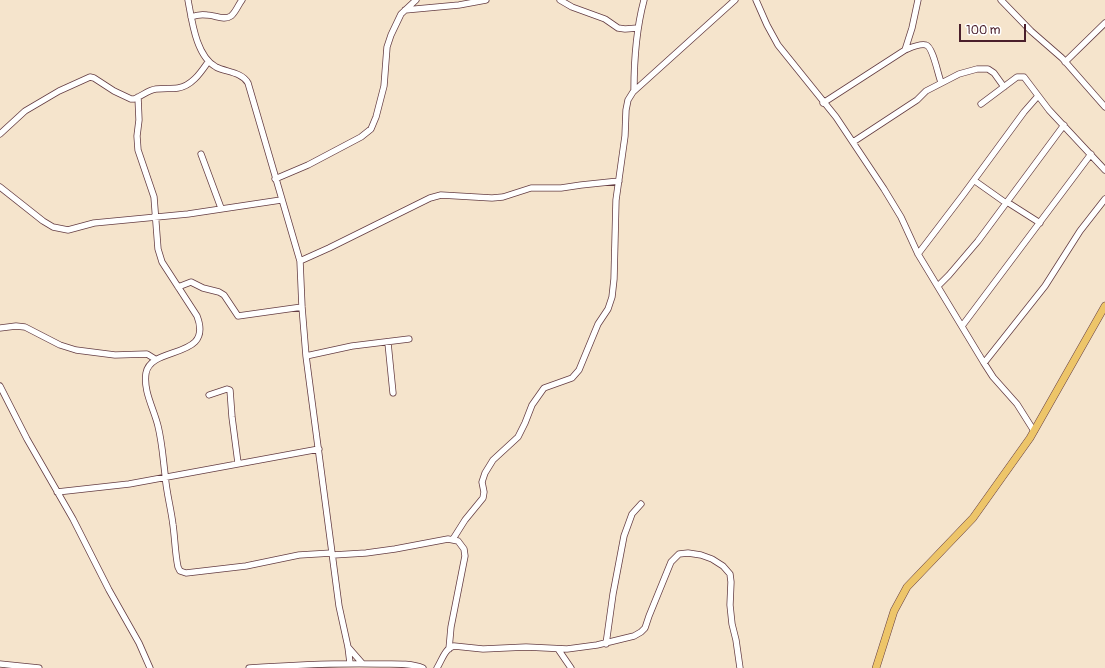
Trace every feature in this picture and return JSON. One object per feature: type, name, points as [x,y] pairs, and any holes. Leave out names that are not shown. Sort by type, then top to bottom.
[{"type":"main road","points":[[876,668],[894,611],[907,587],[973,518],[1034,431],[1105,306]]},
{"type":"street","points":[[188,0],[191,17],[200,48],[208,62],[216,67],[245,79],[248,84],[300,261],[306,356],[339,606],[350,663]]},
{"type":"street","points":[[191,17],[206,15],[228,18],[234,13],[238,4],[242,0]]},
{"type":"street","points":[[275,179],[315,161],[361,137],[371,130],[384,86],[387,47],[397,21],[405,10],[416,0]]},
{"type":"street","points":[[405,10],[459,5],[486,0]]},
{"type":"street","points":[[560,0],[572,7],[605,20],[618,28],[638,28]]},
{"type":"street","points":[[634,90],[635,55],[638,28],[644,0]]},
{"type":"street","points":[[453,539],[482,498],[484,492],[482,482],[485,473],[493,460],[518,437],[532,405],[544,388],[572,378],[579,370],[593,335],[608,309],[612,297],[615,257],[615,223],[628,100],[634,90],[735,0]]},
{"type":"street","points":[[756,0],[778,45],[836,118],[892,200],[918,254],[984,364],[993,377],[1017,404],[1034,431]]},
{"type":"street","points":[[904,50],[912,28],[918,0]]},
{"type":"street","points":[[1000,0],[1065,62],[1105,107]]},
{"type":"street","points":[[1065,62],[1105,23]]},
{"type":"street","points":[[823,103],[904,50],[920,45],[928,46],[934,58],[941,82]]},
{"type":"street","points":[[0,134],[25,111],[59,91],[90,77],[131,99],[157,89],[178,88],[187,85],[192,82],[208,62]]},
{"type":"street","points":[[853,142],[917,100],[926,91],[941,82],[968,71],[983,68],[991,71],[1004,87]]},
{"type":"street","points":[[981,104],[1017,78],[1024,78],[1038,96],[1105,170]]},
{"type":"street","points":[[918,254],[974,181],[1024,112],[1038,96]]},
{"type":"street","points":[[138,97],[138,150],[151,188],[156,217],[158,249],[162,262],[197,316],[200,324],[199,335],[192,344],[181,351],[155,359],[146,372],[147,390],[158,426],[163,452],[177,563],[180,571],[183,572],[246,566],[299,555],[366,553],[453,539],[462,545],[465,556],[451,628],[449,649],[437,668]]},
{"type":"street","points":[[938,286],[950,276],[978,241],[1064,125]]},
{"type":"street","points":[[201,154],[222,208]]},
{"type":"street","points":[[962,326],[1091,154]]},
{"type":"street","points":[[300,261],[441,194],[492,198],[503,197],[531,188],[561,188],[601,184],[619,180]]},
{"type":"street","points":[[974,181],[1006,203],[1040,223]]},
{"type":"street","points":[[0,187],[43,221],[53,227],[68,230],[94,223],[188,214],[281,200]]},
{"type":"street","points":[[984,364],[1045,286],[1080,231],[1105,199]]},
{"type":"street","points":[[178,287],[191,282],[219,292],[224,295],[238,316],[302,307]]},
{"type":"street","points":[[0,328],[16,326],[25,327],[60,345],[76,350],[115,355],[147,354],[155,359]]},
{"type":"street","points":[[306,356],[352,346],[388,343],[409,339]]},
{"type":"street","points":[[388,343],[393,393]]},
{"type":"street","points":[[0,386],[27,439],[73,519],[109,590],[139,643],[150,668]]},
{"type":"street","points":[[209,395],[220,390],[230,390],[238,463]]},
{"type":"street","points":[[57,492],[129,484],[165,476],[319,449]]},
{"type":"street","points":[[606,644],[613,594],[624,536],[632,514],[641,504]]},
{"type":"street","points":[[449,649],[454,646],[483,649],[526,646],[567,649],[606,644],[634,636],[645,628],[671,562],[679,554],[688,553],[701,555],[723,566],[730,574],[730,605],[732,624],[740,668]]},
{"type":"street","points":[[348,647],[362,663]]},
{"type":"street","points":[[558,649],[571,668]]},
{"type":"street","points":[[249,668],[362,663],[408,665],[423,668]]},
{"type":"street","points":[[0,664],[39,668]]}]
